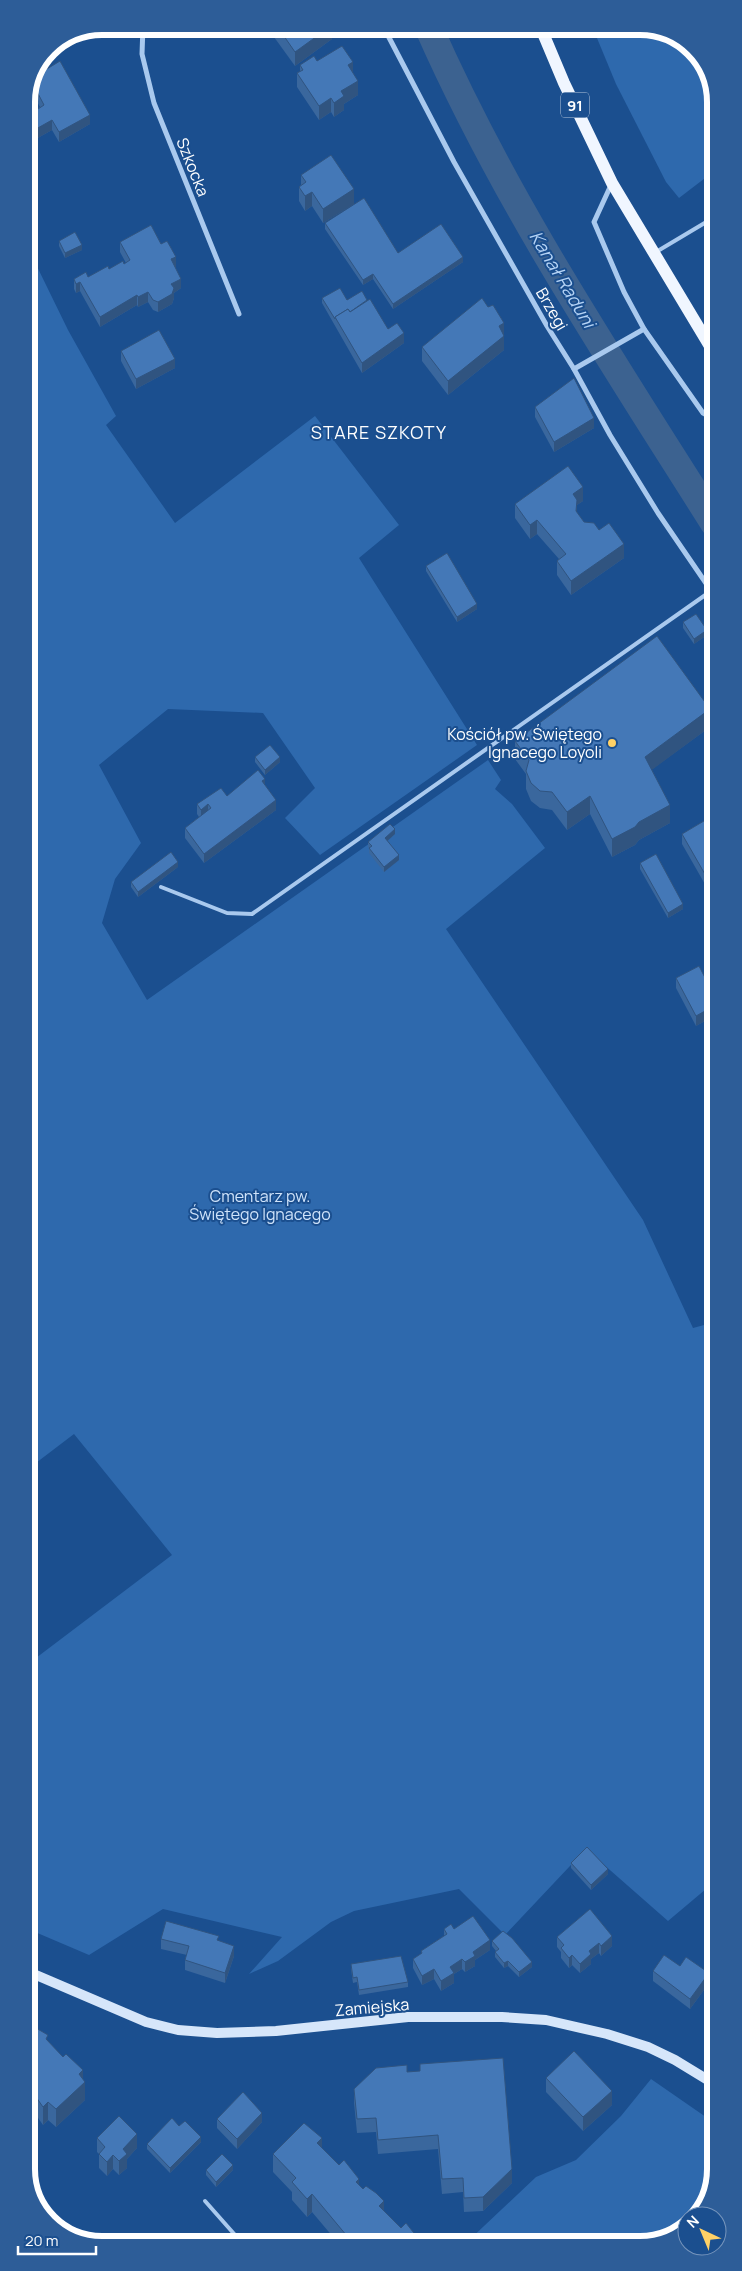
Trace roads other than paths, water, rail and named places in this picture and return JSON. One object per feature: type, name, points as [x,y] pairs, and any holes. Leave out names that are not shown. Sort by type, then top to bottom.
[{"type":"main road","name":"91","points":[[544,35],[564,83],[612,183],[707,341]]},
{"type":"street","name":"Szkocka","points":[[143,35],[142,54],[154,103],[239,314]]},
{"type":"street","name":"Brzegi","points":[[388,35],[454,162],[610,435],[658,513],[707,586]]},
{"type":"street","points":[[612,183],[594,222],[624,292],[644,329],[703,413],[707,415]]},
{"type":"street","points":[[574,369],[644,329]]},
{"type":"street","name":"Zamiejska","points":[[35,1975],[146,2022],[178,2030],[208,2033],[276,2031],[408,2017],[502,2017],[546,2020],[607,2034],[648,2047],[676,2060],[707,2079]]},
{"type":"lane","points":[[654,253],[707,222]]},
{"type":"lane","points":[[161,887],[228,913],[252,914],[707,596]]},
{"type":"lane","points":[[205,2201],[236,2236]]},
{"type":"waterway","name":"Kanał Raduni","points":[[432,35],[458,91],[525,217],[599,341],[707,512]]},
{"type":"place","name":"Kościół pw. Świętego Ignacego Loyoli","points":[[612,743]]},
{"type":"district","name":"STARE SZKOTY","points":[[379,432]]},
{"type":"park label","name":"Cmentarz pw. Świętego Ignacego","points":[[260,1205]]}]
